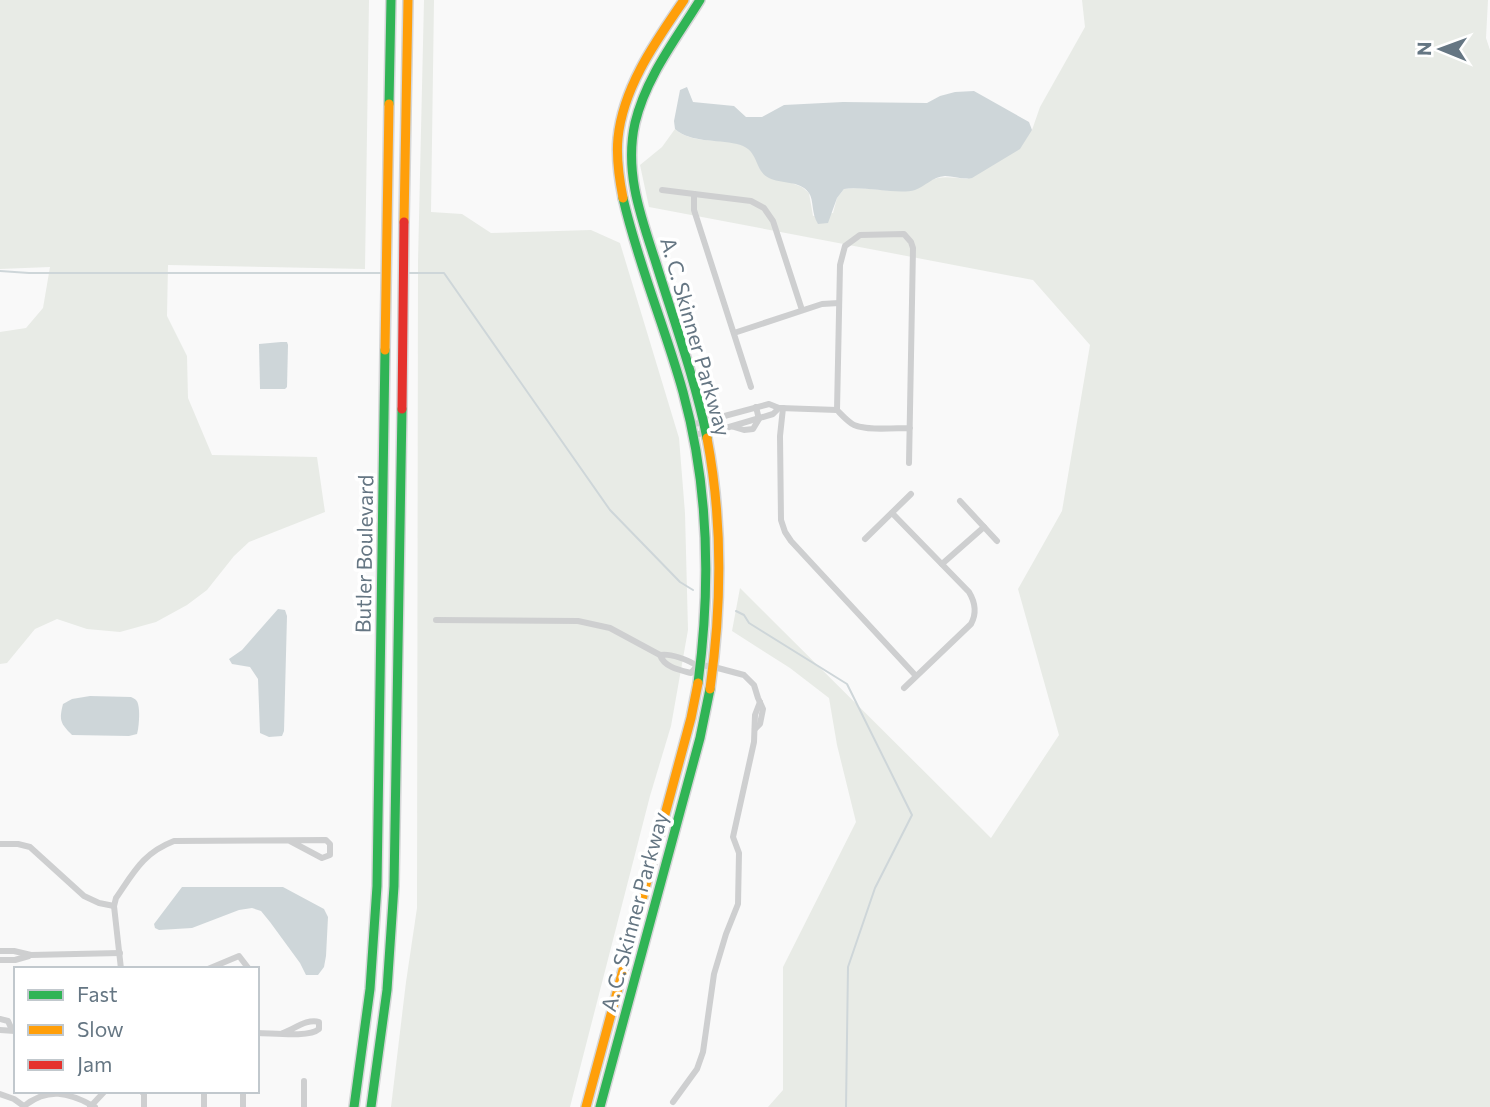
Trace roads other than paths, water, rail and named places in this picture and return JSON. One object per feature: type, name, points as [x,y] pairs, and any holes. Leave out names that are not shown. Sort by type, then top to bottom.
[{"type":"main road","name":"Butler Boulevard","points":[[354,1107],[370,989],[376,912],[391,0]]},
{"type":"main road","name":"Butler Boulevard","points":[[371,1107],[387,990],[393,912],[408,0]]},
{"type":"main road","name":"A. C. Skinner Parkway","points":[[586,1107],[685,744],[706,614],[707,532],[699,466],[673,363],[624,209],[619,184],[618,157],[622,119],[635,81],[684,0]]},
{"type":"main road","name":"A. C. Skinner Parkway","points":[[600,1107],[700,738],[714,667],[720,607],[721,554],[716,488],[704,422],[637,204],[631,153],[637,114],[646,89],[700,0]]},
{"type":"street","points":[[662,190],[751,201],[764,208],[773,221],[802,310]]},
{"type":"street","points":[[694,194],[694,210],[751,387]]},
{"type":"street","points":[[909,463],[910,428],[912,247],[911,242],[904,234],[860,235],[845,246],[840,265],[837,410],[855,425],[867,428],[910,428]]},
{"type":"street","points":[[734,332],[822,304],[839,303]]},
{"type":"street","points":[[692,430],[704,422],[769,404],[781,408],[837,410]]},
{"type":"street","points":[[755,407],[759,419]]},
{"type":"street","points":[[692,430],[706,433],[759,419],[781,408]]},
{"type":"street","points":[[781,408],[781,520],[785,532],[916,676]]},
{"type":"street","points":[[865,539],[911,494]]},
{"type":"street","points":[[960,501],[997,541]]},
{"type":"street","points":[[892,513],[969,592],[975,612],[971,624],[904,688]]},
{"type":"street","points":[[942,564],[984,527]]},
{"type":"street","points":[[436,620],[578,621],[610,628],[660,655],[665,654],[699,666],[744,675],[754,685],[763,709],[759,716],[760,724],[755,729],[733,837],[739,853],[738,904],[714,974],[702,1055],[696,1069],[673,1102]]},
{"type":"street","points":[[121,967],[114,906],[116,898],[146,857],[174,841],[290,841],[326,841],[330,844],[330,855],[322,859],[290,841]]},
{"type":"street","points":[[0,844],[30,847],[84,896],[114,906]]},
{"type":"street","points":[[0,951],[31,955],[120,953]]},
{"type":"street","points":[[0,962],[31,955]]},
{"type":"street","points":[[213,967],[239,956],[247,967]]},
{"type":"street","points":[[0,1019],[8,1021],[14,1031]]},
{"type":"street","points":[[259,1033],[283,1033],[317,1032],[319,1021],[308,1021],[283,1033]]},
{"type":"street","points":[[0,1030],[14,1031]]},
{"type":"street","points":[[304,1081],[304,1107]]},
{"type":"street","points":[[0,1094],[14,1099],[24,1107],[37,1097],[56,1093],[78,1098],[93,1106]]},
{"type":"waterway","points":[[0,271],[384,273]]},
{"type":"waterway","points":[[407,273],[444,273],[610,510],[680,582],[693,590]]},
{"type":"waterway","points":[[736,611],[744,615],[749,623],[847,684],[912,815],[875,888],[848,967],[846,1107]]}]
